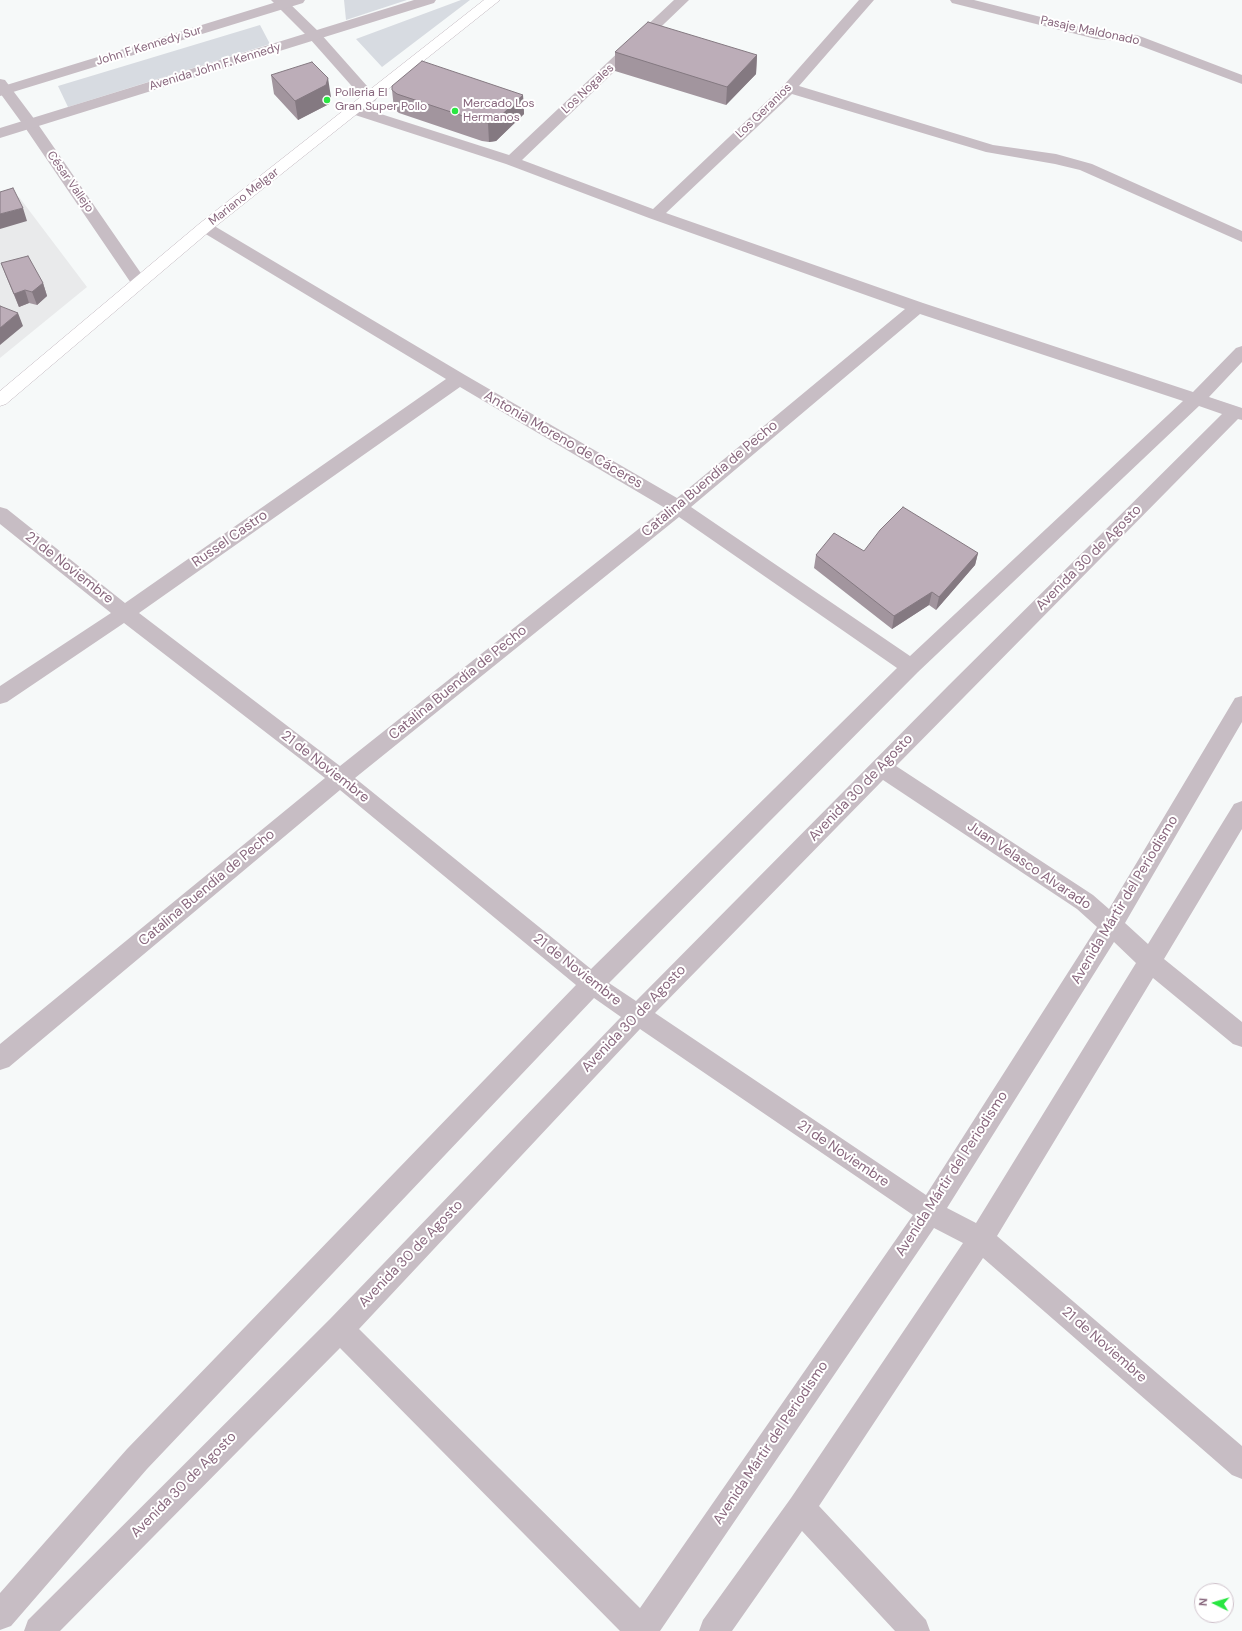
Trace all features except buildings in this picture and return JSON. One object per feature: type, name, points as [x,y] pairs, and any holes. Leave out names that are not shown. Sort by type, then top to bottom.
[{"type":"main road","name":"Mariano Melgar","points":[[0,400],[205,227],[493,0]]},
{"type":"street","name":"John F Kennedy Sur","points":[[2,89],[280,2],[298,0]]},
{"type":"street","name":"Avenida John F. Kennedy","points":[[0,133],[429,0]]},
{"type":"street","name":"Los Nogales","points":[[512,161],[682,0]]},
{"type":"street","name":"Los Geranios","points":[[655,215],[789,88],[867,0]]},
{"type":"street","name":"Pasaje Maldonado","points":[[958,0],[1096,35],[1132,38],[1242,80]]},
{"type":"street","points":[[280,2],[315,36],[370,98]]},
{"type":"street","points":[[789,88],[991,150],[1056,159],[1086,167],[1242,237]]},
{"type":"street","name":"César Vallejo","points":[[2,89],[30,123],[139,282]]},
{"type":"street","points":[[354,110],[512,161],[655,215],[917,307],[1238,413]]},
{"type":"street","name":"Antonia Moreno de Cáceres","points":[[205,227],[458,379],[678,507],[911,667]]},
{"type":"street","name":"Catalina Buendía de Pecho","points":[[0,1059],[340,778],[678,507],[917,307]]},
{"type":"street","points":[[0,1614],[142,1454],[592,984],[911,667],[1195,400],[1242,352]]},
{"type":"street","name":"Russel Castro","points":[[0,696],[125,613],[458,379]]},
{"type":"street","name":"Avenida 30 de Agosto","points":[[39,1631],[340,1329],[637,1016],[956,691],[1221,427],[1238,413]]},
{"type":"street","name":"21 de Noviembre","points":[[0,514],[125,613],[340,778],[592,984],[637,1016],[930,1212],[981,1239],[1242,1465]]},
{"type":"street","name":"Avenida Mártir del Periodismo","points":[[642,1631],[930,1212],[1111,926],[1242,704]]},
{"type":"street","name":"Juan Velasco Alvarado","points":[[882,768],[1085,902],[1174,982],[1242,1036]]},
{"type":"street","points":[[714,1631],[801,1508],[981,1239],[1242,810]]},
{"type":"street","points":[[340,1329],[642,1631]]},
{"type":"street","points":[[801,1508],[915,1631]]},
{"type":"shaded area","points":[[344,0],[407,0],[346,20]]},
{"type":"shaded area","points":[[461,0],[470,0],[382,67],[356,39]]},
{"type":"shaded area","points":[[260,25],[270,44],[68,107],[58,86]]},
{"type":"shaded area","points":[[19,197],[87,287],[0,358],[0,203]]},
{"type":"place","name":"Polleria El Gran Super Pollo","points":[[327,100]]},
{"type":"place","name":"Mercado Los Hermanos","points":[[455,111]]}]
